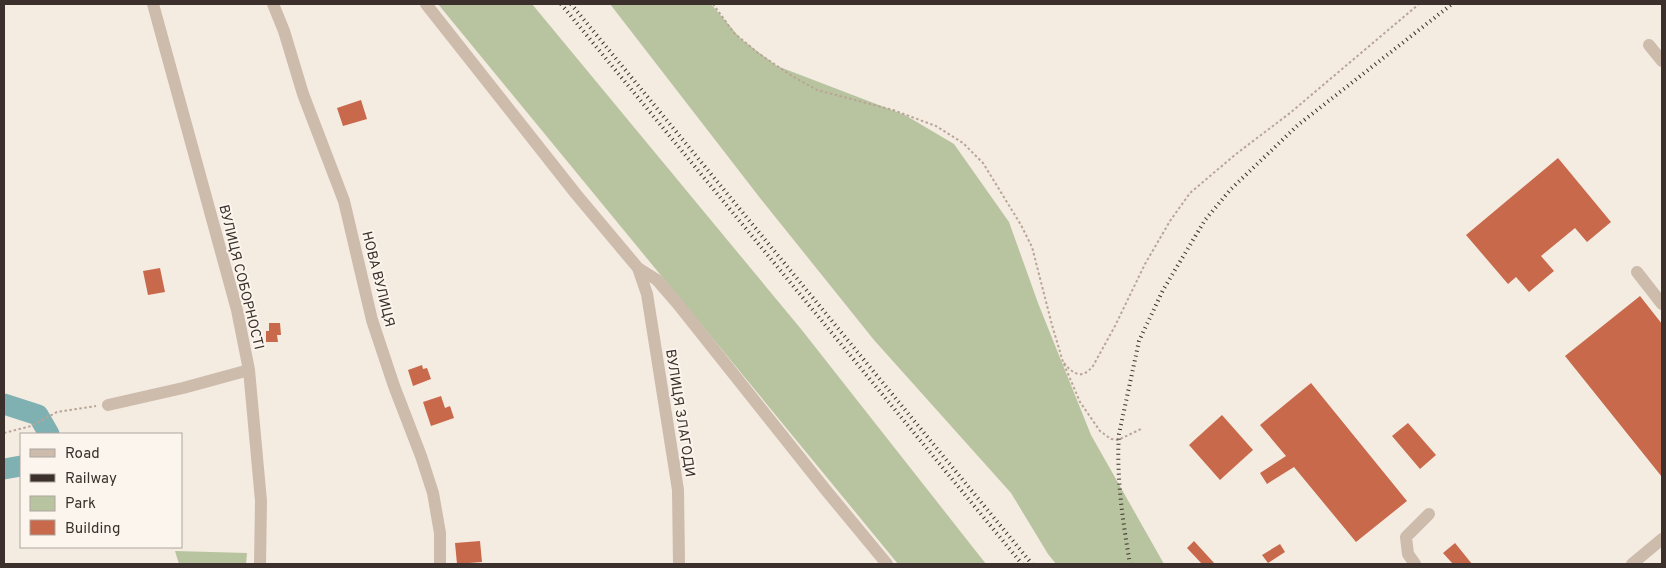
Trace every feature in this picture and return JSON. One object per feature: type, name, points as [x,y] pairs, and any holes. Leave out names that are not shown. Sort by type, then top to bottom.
[{"type":"street","name":"ВУЛИЦЯ СОБОРНОСТІ","points":[[153,4],[237,310],[249,370],[261,502],[260,564]]},
{"type":"street","name":"НОВА ВУЛИЦЯ","points":[[273,4],[284,31],[303,94],[344,201],[372,320],[433,493],[440,533],[440,564]]},
{"type":"street","points":[[426,4],[576,194],[638,268],[657,280],[677,302],[887,564]]},
{"type":"street","points":[[1648,45],[1662,61]]},
{"type":"street","name":"ВУЛИЦЯ ЗЛАГОДИ","points":[[638,268],[647,294],[678,490],[680,564]]},
{"type":"street","points":[[1637,272],[1662,304]]},
{"type":"street","points":[[108,404],[183,388],[249,370]]},
{"type":"street","points":[[1415,564],[1408,554],[1406,537],[1429,514]]},
{"type":"street","points":[[1632,564],[1662,539]]},
{"type":"path","points":[[713,4],[734,33],[758,54],[817,90],[893,110],[936,126],[964,144],[983,163],[1021,225],[1032,247],[1063,362],[1080,402],[1100,431],[1111,439],[1118,440],[1141,429]]},
{"type":"path","points":[[1063,362],[1071,371],[1080,375],[1090,370],[1115,326],[1145,264],[1170,221],[1190,193],[1236,154],[1290,113],[1419,4]]},
{"type":"path","points":[[4,434],[32,426],[57,412],[108,404]]},
{"type":"green space","points":[[438,4],[532,4],[801,329],[986,564],[898,564]]},
{"type":"green space","points":[[610,4],[711,4],[741,39],[777,66],[905,115],[954,144],[1009,222],[1038,303],[1091,435],[1164,564],[1056,564],[1011,493],[874,340],[760,198]]},
{"type":"green space","points":[[175,551],[247,553],[246,564],[179,564]]},
{"type":"building","points":[[361,100],[367,119],[343,126],[337,108]]},
{"type":"building","points":[[1558,158],[1611,222],[1587,242],[1575,228],[1541,256],[1554,271],[1529,292],[1516,277],[1508,284],[1466,235]]},
{"type":"building","points":[[160,268],[165,292],[148,295],[143,271]]},
{"type":"building","points":[[1640,296],[1662,324],[1662,477],[1565,356]]},
{"type":"building","points":[[269,323],[280,323],[281,335],[277,335],[278,342],[266,342],[266,331],[269,331]]},
{"type":"building","points":[[422,365],[423,369],[427,368],[431,379],[413,386],[408,370]]},
{"type":"building","points":[[1311,383],[1407,501],[1356,542],[1294,467],[1267,484],[1260,473],[1286,456],[1260,425]]},
{"type":"building","points":[[441,396],[445,408],[450,406],[454,418],[431,426],[423,402]]},
{"type":"building","points":[[1222,415],[1253,450],[1220,480],[1189,445]]},
{"type":"building","points":[[1408,423],[1436,455],[1420,469],[1392,436]]},
{"type":"building","points":[[480,541],[482,562],[457,564],[455,543]]},
{"type":"building","points":[[1194,541],[1215,564],[1202,564],[1187,548]]},
{"type":"building","points":[[1455,543],[1472,564],[1453,564],[1443,553]]},
{"type":"building","points":[[1280,544],[1285,552],[1268,563],[1262,555]]},
{"type":"waterway","points":[[4,404],[38,415],[48,433]]},
{"type":"waterway","points":[[4,469],[20,466]]},
{"type":"railway","points":[[561,4],[1022,564]]},
{"type":"railway","points":[[571,4],[1032,564]]},
{"type":"railway","points":[[1130,564],[1119,483],[1119,434],[1139,341],[1163,290],[1205,220],[1231,189],[1298,125],[1452,4]]}]
